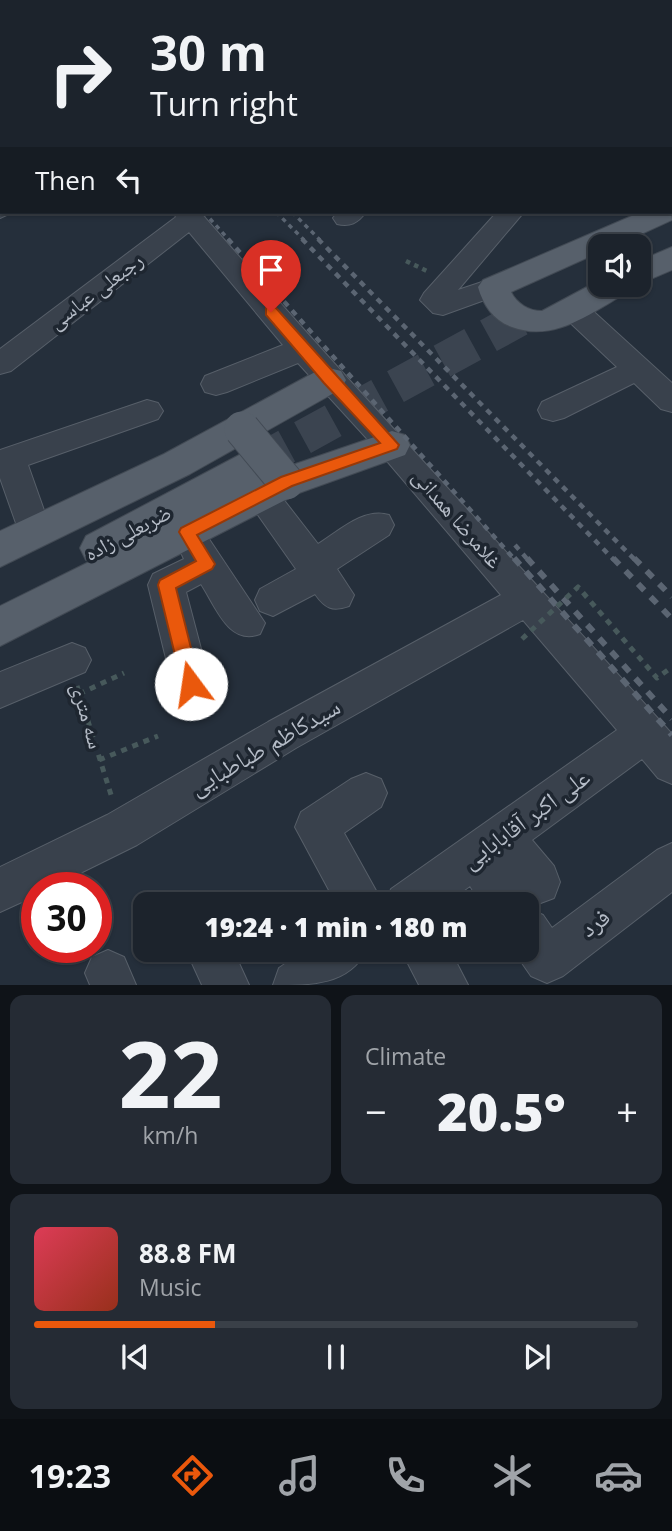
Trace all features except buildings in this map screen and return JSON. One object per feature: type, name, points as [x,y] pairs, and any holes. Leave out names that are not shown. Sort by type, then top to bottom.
[{"type":"main road","points":[[514,300],[662,214]]},
{"type":"main road","points":[[651,234],[672,225]]},
{"type":"main road","points":[[651,250],[672,242]]},
{"type":"main road","points":[[651,268],[672,257]]},
{"type":"main road","points":[[514,300],[588,263]]},
{"type":"main road","points":[[588,278],[514,300],[496,297],[508,312],[532,321],[546,322],[594,297]]},
{"type":"main road","points":[[0,628],[197,548],[258,463],[329,380]]},
{"type":"main road","points":[[0,550],[177,464],[258,463],[392,445]]},
{"type":"main road","name":"ضربعلی زاده","points":[[0,577],[151,500],[258,463]]},
{"type":"main road","name":"ضربعلی زاده","points":[[0,602],[258,463]]},
{"type":"street","points":[[509,214],[434,300],[443,306],[514,300]]},
{"type":"street","name":"غلامرضا همدانی","points":[[188,215],[329,380],[392,445],[672,764]]},
{"type":"street","name":"رجبعلی عباسی","points":[[0,364],[188,215]]},
{"type":"street","points":[[572,308],[672,401]]},
{"type":"street","points":[[216,384],[303,349]]},
{"type":"street","points":[[553,410],[638,369]]},
{"type":"street","points":[[35,533],[10,459],[147,411]]},
{"type":"street","points":[[258,463],[324,578]]},
{"type":"street","points":[[191,684],[166,585],[197,548],[260,611],[324,578],[377,525]]},
{"type":"street","name":"سیدکاظم طباطبایی","points":[[0,890],[122,830],[282,735],[527,599]]},
{"type":"street","points":[[0,690],[76,677]]},
{"type":"street","name":"علی اکبر آقابابایی","points":[[425,892],[645,733]]},
{"type":"street","points":[[354,892],[316,827],[366,793]]},
{"type":"street","points":[[489,847],[522,892]]},
{"type":"street","name":"فرد","points":[[539,948],[547,960],[672,865]]},
{"type":"street","points":[[215,962],[226,985]]},
{"type":"street","points":[[296,985],[328,962]]},
{"type":"street","points":[[431,962],[445,985]]},
{"type":"path","points":[[522,639],[578,587],[657,678],[672,667]]},
{"type":"path","points":[[76,677],[124,673]]},
{"type":"path","name":"سه متری","points":[[76,677],[122,830]]},
{"type":"path","points":[[99,760],[158,736]]},
{"type":"tunnel","points":[[256,463],[530,313]]},
{"type":"railway","points":[[206,214],[229,240]]},
{"type":"railway","points":[[278,214],[304,240]]},
{"type":"railway","points":[[294,214],[320,240]]},
{"type":"railway","points":[[228,239],[515,560]]},
{"type":"railway","points":[[302,239],[614,560]]},
{"type":"railway","points":[[318,239],[635,560]]},
{"type":"railway","points":[[515,545],[528,560]]},
{"type":"railway","points":[[514,558],[672,735]]},
{"type":"railway","points":[[527,558],[672,719]]},
{"type":"railway","points":[[613,558],[672,619]]},
{"type":"railway","points":[[634,558],[672,597]]},
{"type":"route","points":[[191,684],[166,585],[206,564],[187,532],[286,482],[392,445],[329,380],[271,312]]}]
